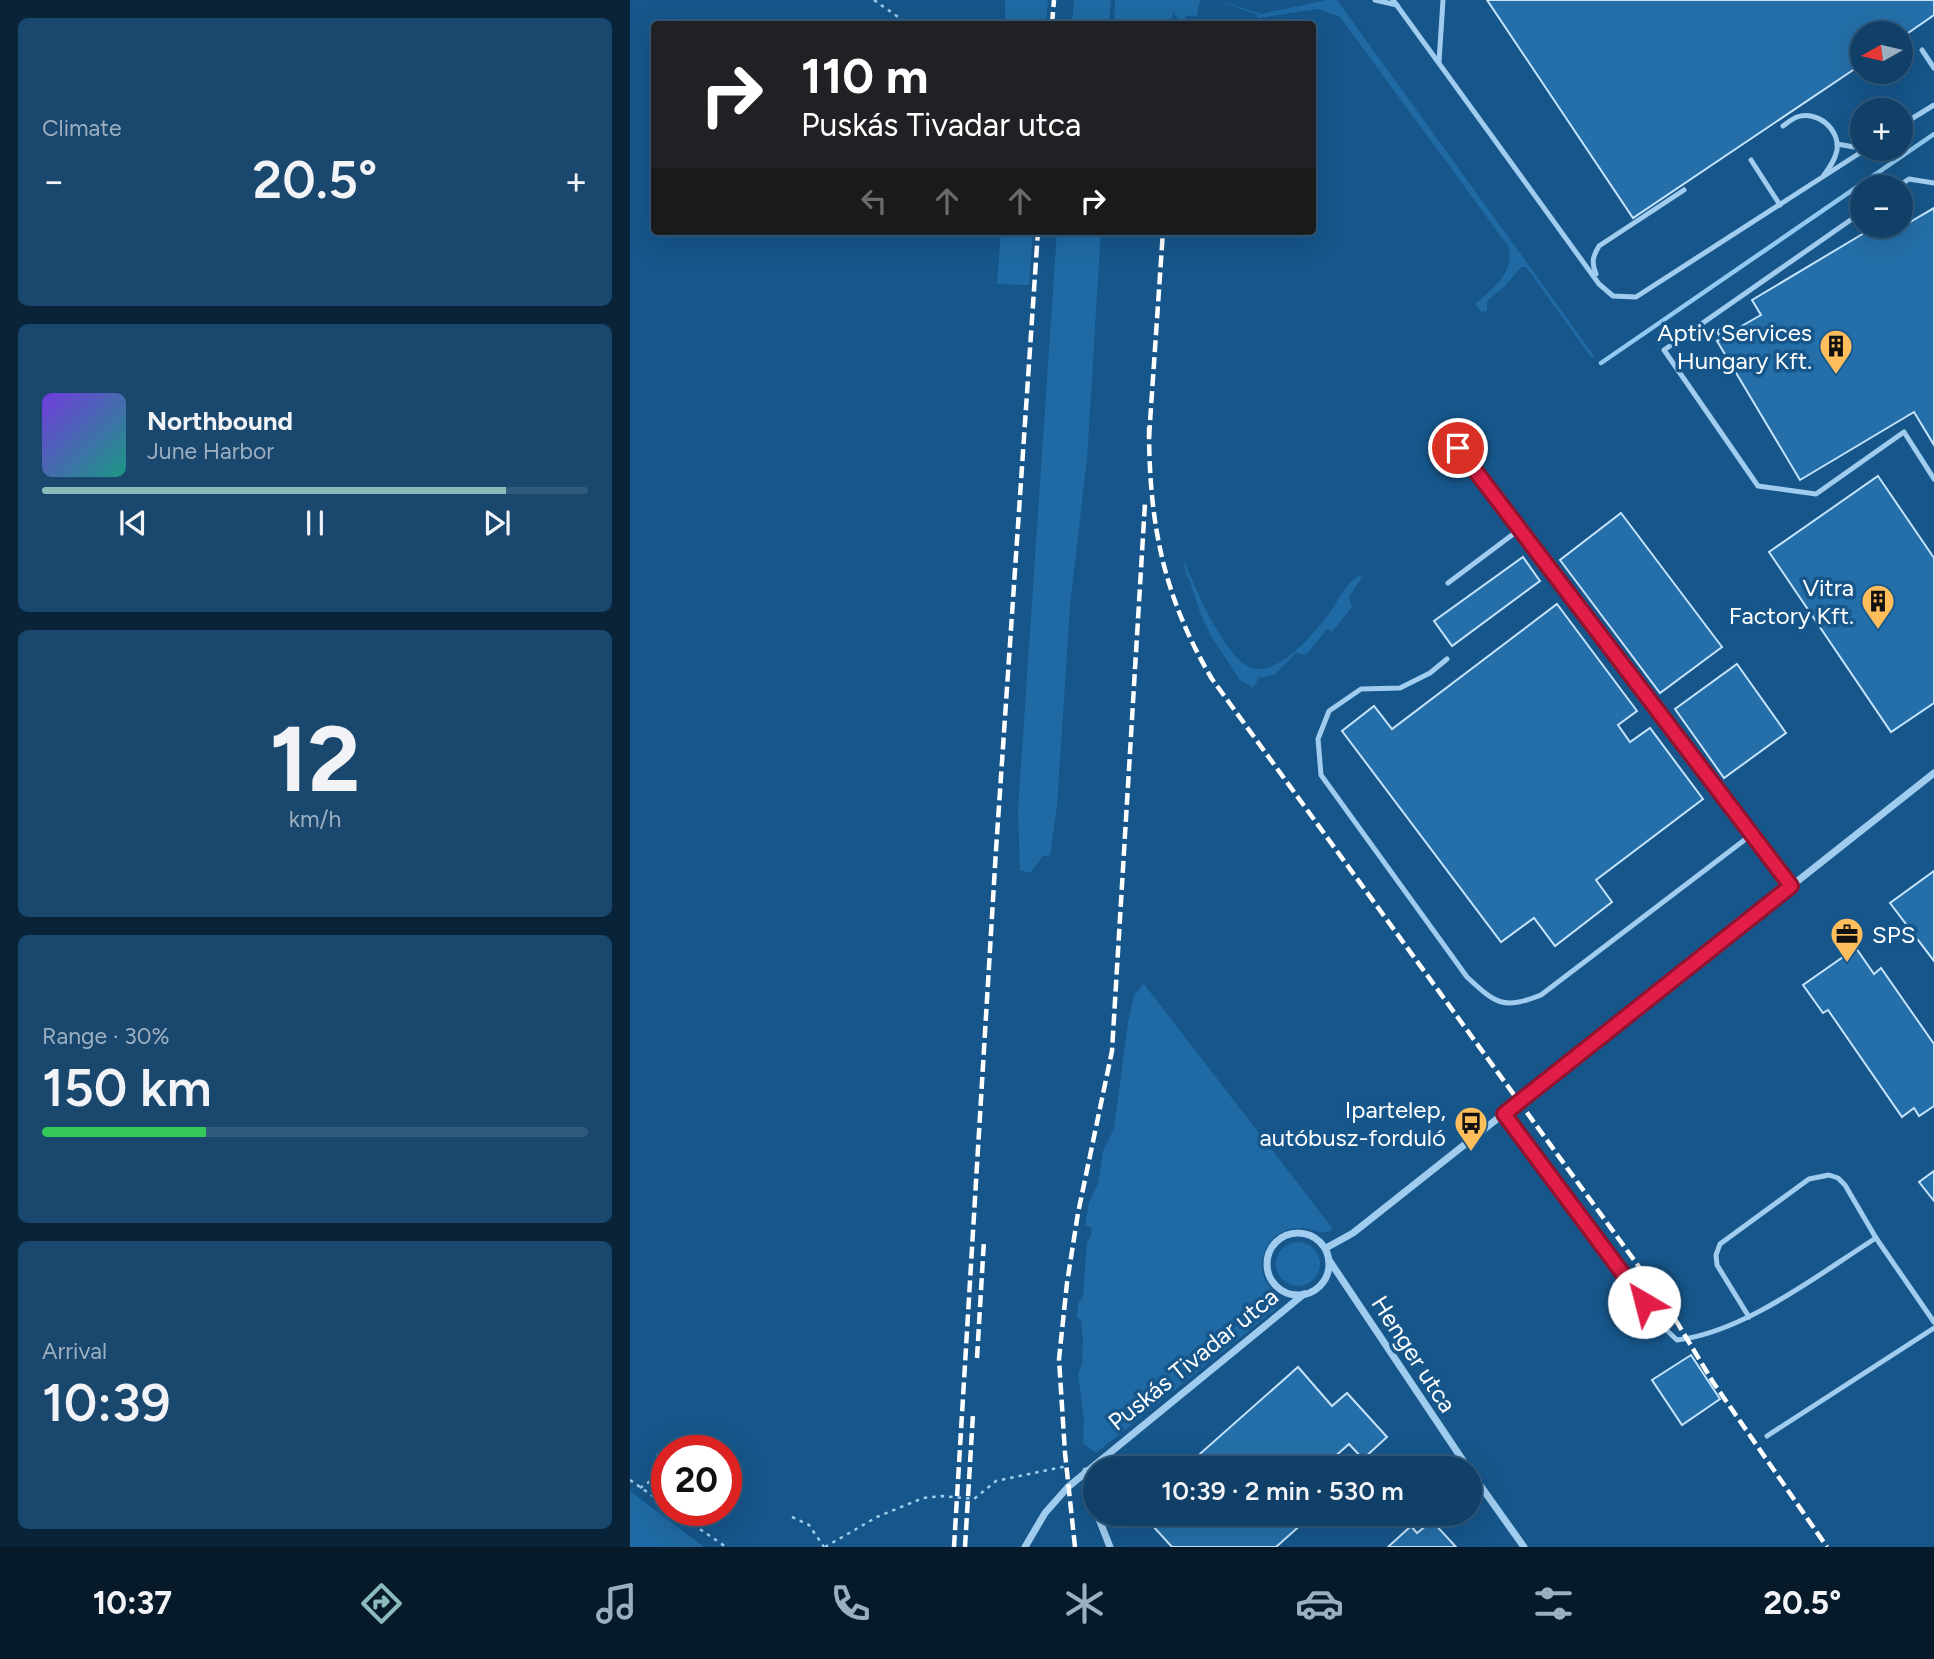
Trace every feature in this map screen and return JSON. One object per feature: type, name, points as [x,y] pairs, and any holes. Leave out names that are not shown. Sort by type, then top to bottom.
[{"type":"street","points":[[1329,1260],[1326,1248],[1353,1233],[1934,773]]},
{"type":"street","name":"Puskás Tivadar utca","points":[[1304,1294],[1284,1292],[1272,1281],[1267,1267],[1272,1247],[1283,1236],[1302,1233],[1315,1238],[1326,1248]]},
{"type":"street","name":"Puskás Tivadar utca","points":[[1104,1456],[1304,1294],[1317,1287],[1324,1279],[1329,1260]]},
{"type":"street","name":"Henger utca","points":[[1329,1260],[1460,1456]]},
{"type":"street","name":"Puskás Tivadar utca","points":[[1025,1547],[1045,1513],[1083,1474]]},
{"type":"street","name":"Henger utca","points":[[1482,1488],[1524,1547]]},
{"type":"street","points":[[1102,1526],[1110,1547]]},
{"type":"lane","points":[[1376,0],[1395,3],[1599,284],[1613,296],[1636,297],[1850,159]]},
{"type":"lane","points":[[1439,62],[1443,0]]},
{"type":"lane","points":[[1922,50],[1934,68]]},
{"type":"lane","points":[[1913,119],[1934,105]]},
{"type":"lane","points":[[1783,126],[1797,117],[1809,115],[1819,118],[1830,127],[1837,144],[1833,163],[1822,177]]},
{"type":"lane","points":[[1837,144],[1850,146]]},
{"type":"lane","points":[[1751,160],[1780,205]]},
{"type":"lane","points":[[1913,179],[1934,183]]},
{"type":"lane","points":[[1599,284],[1592,264],[1593,255],[1600,246],[1684,190]]},
{"type":"lane","points":[[1850,220],[1664,350],[1758,486],[1815,494],[1905,432],[1934,479]]},
{"type":"lane","points":[[1443,428],[1791,886]]},
{"type":"lane","points":[[1447,583],[1520,529]]},
{"type":"lane","points":[[1447,659],[1430,673],[1400,688],[1362,688],[1329,711],[1318,739],[1321,775],[1467,977],[1491,1000],[1517,1004],[1541,995],[1751,835]]},
{"type":"lane","points":[[1504,1114],[1670,1335],[1677,1340],[1749,1317],[1877,1238]]},
{"type":"lane","points":[[1749,1317],[1717,1265],[1716,1255],[1720,1244],[1809,1179],[1829,1175],[1846,1185],[1877,1238],[1934,1322]]},
{"type":"lane","points":[[1767,1436],[1934,1328]]},
{"type":"path","points":[[874,0],[904,21]]},
{"type":"path","points":[[792,1517],[809,1525],[824,1547],[877,1517],[923,1498],[942,1496],[974,1499],[996,1481],[1067,1466]]},
{"type":"path","points":[[630,1480],[651,1495]]},
{"type":"path","points":[[640,1488],[651,1481]]},
{"type":"path","points":[[695,1526],[726,1547]]},
{"type":"shaded area","points":[[1005,0],[1048,0],[1046,21],[1005,21]]},
{"type":"shaded area","points":[[1074,0],[1111,0],[1109,21],[1072,21]]},
{"type":"shaded area","points":[[1115,0],[1200,0],[1197,16],[1186,16],[1185,21],[1179,21],[1173,11],[1172,21],[1114,21]]},
{"type":"shaded area","points":[[1218,0],[1261,14],[1337,0],[1595,357],[1591,357],[1526,267],[1521,267],[1504,287],[1487,301],[1487,311],[1482,312],[1475,304],[1495,286],[1506,271],[1510,255],[1508,246],[1340,17],[1318,9],[1258,18],[1257,15]]},
{"type":"shaded area","points":[[1001,235],[1033,235],[1029,285],[997,284]]},
{"type":"shaded area","points":[[1057,235],[1101,235],[1087,458],[1070,607],[1057,806],[1050,855],[1043,856],[1030,873],[1020,870],[1018,810]]},
{"type":"shaded area","points":[[1183,558],[1224,641],[1248,666],[1259,669],[1278,663],[1296,650],[1326,618],[1348,585],[1358,576],[1362,577],[1349,597],[1352,607],[1332,632],[1327,629],[1306,655],[1296,653],[1274,675],[1259,678],[1253,688],[1240,680],[1211,636],[1186,575]]},
{"type":"shaded area","points":[[1144,984],[1333,1229],[1321,1232],[1292,1229],[1276,1236],[1265,1250],[1262,1268],[1265,1280],[1279,1300],[1277,1308],[1096,1453],[1083,1443],[1084,1421],[1078,1374],[1082,1364],[1083,1340],[1081,1320],[1077,1317],[1078,1304],[1083,1296],[1087,1242],[1092,1233],[1091,1227],[1085,1225],[1089,1202],[1098,1184],[1103,1151],[1114,1129],[1134,995]]},
{"type":"shaded area","points":[[1298,1242],[1307,1243],[1314,1248],[1319,1255],[1319,1273],[1314,1280],[1307,1285],[1298,1286],[1289,1285],[1282,1280],[1277,1273],[1276,1264],[1277,1255],[1282,1248],[1289,1243]]},
{"type":"shaded area","points":[[630,1491],[651,1507],[651,1526],[676,1526],[704,1547],[630,1547]]},
{"type":"building","points":[[1487,0],[1934,0],[1934,15],[1913,30],[1913,21],[1850,21],[1850,72],[1633,218]]},
{"type":"building","name":"Aptiv Services Hungary Kft.","points":[[1934,208],[1934,445],[1914,412],[1800,480],[1717,341],[1721,339],[1717,331],[1727,325],[1731,332],[1761,315],[1752,300],[1856,238],[1913,238],[1913,220]]},
{"type":"building","name":"Vitra Factory Kft.","points":[[1878,476],[1934,558],[1934,703],[1891,732],[1769,552]]},
{"type":"building","points":[[1621,513],[1722,647],[1660,693],[1560,560]]},
{"type":"building","points":[[1523,557],[1540,581],[1452,646],[1434,621]]},
{"type":"building","points":[[1557,604],[1637,711],[1618,725],[1630,742],[1650,728],[1703,799],[1596,880],[1612,902],[1555,946],[1534,918],[1501,942],[1342,731],[1374,706],[1392,729]]},
{"type":"building","points":[[1737,664],[1786,733],[1724,778],[1675,709]]},
{"type":"building","points":[[1934,871],[1934,961],[1890,903]]},
{"type":"building","points":[[1856,948],[1874,974],[1881,968],[1934,1044],[1934,1106],[1919,1116],[1914,1108],[1902,1117],[1828,1010],[1823,1013],[1803,985]]},
{"type":"building","points":[[1934,1171],[1934,1201],[1919,1182]]},
{"type":"building","points":[[1691,1355],[1720,1399],[1682,1425],[1652,1380]]},
{"type":"building","points":[[1298,1367],[1332,1406],[1347,1393],[1387,1437],[1366,1456],[1360,1456],[1349,1444],[1336,1456],[1198,1456]]},
{"type":"building","points":[[1153,1526],[1300,1526],[1276,1547],[1172,1547]]},
{"type":"building","points":[[1411,1526],[1417,1533],[1426,1526],[1437,1526],[1456,1547],[1388,1547]]},
{"type":"waterway","points":[[1601,363],[1934,134]]},
{"type":"railway","points":[[1052,21],[1054,0]]},
{"type":"railway","points":[[954,1547],[996,850],[1038,235]]},
{"type":"railway","points":[[1149,437],[1163,235]]},
{"type":"railway","points":[[1149,427],[1152,495],[1162,558],[1181,618],[1212,679],[1642,1271],[1713,1382],[1827,1547]]},
{"type":"railway","points":[[1075,1547],[1059,1359],[1078,1213],[1112,1051],[1145,503]]},
{"type":"railway","points":[[977,1358],[984,1240]]},
{"type":"railway","points":[[965,1547],[973,1414]]},
{"type":"place","name":"Aptiv Services Hungary Kft.","points":[[1836,376]]},
{"type":"place","name":"Vitra Factory Kft.","points":[[1878,631]]},
{"type":"place","name":"SPS","points":[[1847,964]]},
{"type":"place","name":"Ipartelep, autóbusz-forduló","points":[[1471,1153]]},
{"type":"route","points":[[1458,448],[1791,886],[1504,1114],[1644,1302]]}]
